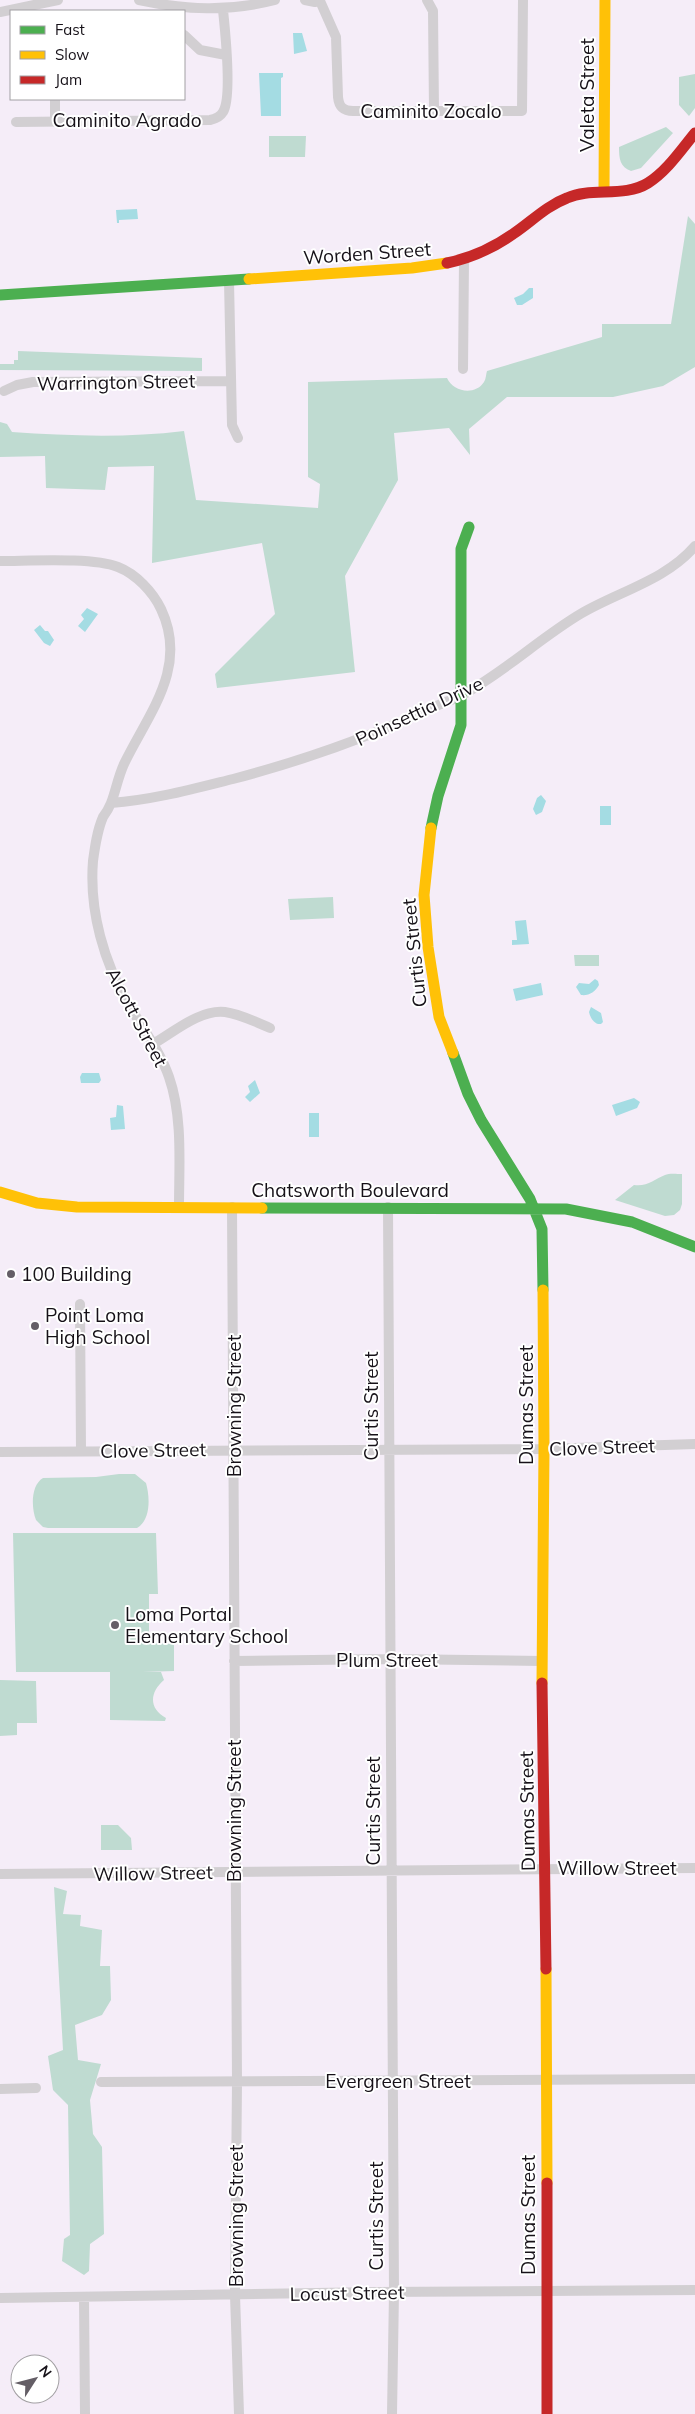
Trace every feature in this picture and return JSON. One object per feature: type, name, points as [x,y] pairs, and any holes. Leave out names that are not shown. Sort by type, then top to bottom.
[{"type":"street","points":[[0,12],[43,1],[58,0]]},
{"type":"street","points":[[139,0],[196,10],[223,10],[275,0]]},
{"type":"street","points":[[305,0],[310,2],[320,0]]},
{"type":"street","name":"Caminito Zocalo","points":[[320,0],[336,37],[338,97],[341,108],[350,111],[434,112],[522,111],[523,0]]},
{"type":"street","points":[[427,0],[433,11],[434,112]]},
{"type":"street","name":"Valeta Street","points":[[604,190],[605,0]]},
{"type":"street","name":"Caminito Agrado","points":[[16,122],[213,119],[223,112],[226,104],[226,55],[223,10]]},
{"type":"street","points":[[185,36],[200,50],[226,55]]},
{"type":"street","points":[[54,120],[55,100]]},
{"type":"street","name":"Worden Street","points":[[0,295],[426,267],[464,260],[503,241],[558,202],[575,195],[604,190],[634,189],[647,183],[660,173],[695,133]]},
{"type":"street","points":[[463,369],[464,260]]},
{"type":"street","points":[[229,280],[232,425],[238,438]]},
{"type":"street","name":"Warrington Street","points":[[4,391],[17,385],[34,382],[230,381]]},
{"type":"street","name":"Curtis Street","points":[[468,527],[461,548],[463,695],[461,729],[438,796],[426,862],[425,922],[432,982],[439,1017],[468,1094],[481,1120],[535,1208]]},
{"type":"street","name":"Poinsettia Drive","points":[[111,803],[135,801],[183,792],[289,764],[352,743],[463,695],[495,676],[581,614],[675,566],[695,546]]},
{"type":"street","name":"Alcott Street","points":[[0,561],[92,562],[118,567],[142,582],[154,596],[162,610],[170,638],[169,662],[160,699],[124,764],[111,803],[102,819],[96,839],[93,863],[93,891],[97,920],[109,966],[168,1074],[175,1100],[177,1119],[179,1207]]},
{"type":"street","points":[[153,1044],[195,1019],[214,1012],[231,1013],[270,1028]]},
{"type":"street","name":"Chatsworth Boulevard","points":[[0,1192],[27,1201],[54,1206],[566,1209],[618,1217],[658,1230],[695,1247]]},
{"type":"street","name":"Browning Street","points":[[232,1207],[234,1872],[237,2082],[235,2295],[238,2414]]},
{"type":"street","name":"Curtis Street","points":[[388,1207],[394,2292],[392,2414]]},
{"type":"street","name":"Dumas Street","points":[[535,1208],[542,1229],[544,1448],[541,1661],[546,1869],[546,2414]]},
{"type":"street","points":[[80,1304],[81,1451]]},
{"type":"street","name":"Clove Street","points":[[0,1452],[544,1448],[695,1444]]},
{"type":"street","name":"Plum Street","points":[[234,1661],[391,1659],[541,1661]]},
{"type":"street","name":"Willow Street","points":[[0,1874],[695,1868]]},
{"type":"street","name":"Evergreen Street","points":[[101,2082],[695,2079]]},
{"type":"street","points":[[0,2089],[36,2088]]},
{"type":"street","name":"Locust Street","points":[[0,2298],[695,2290]]},
{"type":"street","points":[[84,2297],[85,2414]]},
{"type":"green space","points":[[695,74],[695,108],[689,116],[679,105],[679,77]]},
{"type":"green space","points":[[666,127],[673,133],[641,168],[631,171],[622,165],[619,147]]},
{"type":"green space","points":[[269,136],[306,136],[305,157],[269,157]]},
{"type":"green space","points":[[688,216],[695,224],[695,367],[663,386],[613,397],[507,397],[469,429],[470,455],[449,428],[394,433],[398,480],[345,576],[355,672],[217,688],[215,674],[275,614],[262,543],[152,563],[154,466],[108,467],[105,490],[46,488],[45,456],[0,457],[0,422],[7,424],[12,432],[55,435],[98,436],[184,431],[196,500],[318,508],[320,484],[308,477],[308,382],[447,378],[450,383],[459,389],[470,391],[484,382],[487,371],[602,337],[602,324],[671,324]]},
{"type":"green space","points":[[18,351],[202,358],[202,371],[0,370],[0,364],[14,364],[14,360],[18,360]]},
{"type":"green space","points":[[333,897],[334,918],[290,920],[288,899]]},
{"type":"green space","points":[[574,955],[599,955],[599,966],[575,966]]},
{"type":"green space","points":[[667,1174],[682,1174],[682,1204],[680,1210],[674,1215],[665,1216],[615,1200],[634,1185],[647,1184]]},
{"type":"green space","points":[[135,1474],[146,1483],[149,1501],[147,1514],[145,1520],[137,1528],[48,1528],[43,1527],[36,1520],[33,1509],[34,1491],[39,1481],[43,1478],[96,1477]]},
{"type":"green space","points":[[13,1533],[156,1533],[158,1594],[149,1594],[149,1643],[174,1644],[174,1671],[143,1672],[161,1672],[164,1680],[156,1690],[153,1700],[156,1710],[166,1718],[165,1721],[110,1720],[110,1672],[16,1672]]},
{"type":"green space","points":[[0,1680],[36,1681],[37,1723],[17,1723],[17,1735],[0,1736]]},
{"type":"green space","points":[[101,1825],[118,1825],[131,1838],[132,1850],[101,1850]]},
{"type":"green space","points":[[54,1887],[67,1891],[63,1914],[81,1915],[80,1926],[102,1930],[100,1966],[110,1966],[111,2000],[102,2015],[75,2025],[78,2060],[101,2064],[90,2100],[93,2134],[102,2147],[104,2234],[90,2244],[89,2271],[84,2275],[62,2261],[64,2239],[70,2235],[68,2105],[53,2090],[48,2056],[63,2050]]},
{"type":"water","points":[[293,33],[302,33],[307,51],[294,54]]},
{"type":"water","points":[[259,73],[283,73],[281,78],[281,116],[261,116]]},
{"type":"water","points":[[137,209],[138,219],[119,220],[119,223],[117,223],[116,210]]},
{"type":"water","points":[[529,288],[533,288],[533,298],[522,305],[517,305],[514,298],[523,294]]},
{"type":"water","points":[[87,608],[98,614],[85,632],[78,626],[84,619],[81,615]]},
{"type":"water","points":[[40,625],[45,631],[48,631],[54,640],[50,646],[44,643],[34,630]]},
{"type":"water","points":[[541,795],[546,801],[542,812],[536,815],[533,809],[537,798]]},
{"type":"water","points":[[600,806],[611,806],[611,825],[600,825]]},
{"type":"water","points":[[526,920],[529,944],[512,945],[512,940],[517,940],[515,921]]},
{"type":"water","points":[[595,979],[599,985],[596,990],[589,994],[581,995],[576,987],[579,983],[589,984]]},
{"type":"water","points":[[541,983],[543,995],[516,1001],[513,989]]},
{"type":"water","points":[[591,1007],[601,1013],[603,1022],[601,1024],[594,1022],[591,1018],[589,1012]]},
{"type":"water","points":[[82,1073],[99,1073],[101,1080],[99,1083],[81,1083],[80,1077]]},
{"type":"water","points":[[255,1080],[260,1093],[250,1102],[245,1097],[250,1092],[248,1086]]},
{"type":"water","points":[[634,1098],[640,1102],[637,1108],[616,1116],[612,1105]]},
{"type":"water","points":[[117,1105],[123,1106],[125,1129],[111,1130],[110,1118],[116,1117]]},
{"type":"water","points":[[309,1113],[319,1113],[319,1137],[309,1137]]},
{"type":"traffic: fast","points":[[0,295],[249,279]]},
{"type":"traffic: fast","points":[[431,828],[438,796],[461,725],[461,549],[469,527]]},
{"type":"traffic: fast","points":[[453,1053],[468,1094],[481,1120],[530,1199],[542,1229],[543,1290]]},
{"type":"traffic: fast","points":[[262,1208],[566,1209],[632,1222],[695,1247]]},
{"type":"traffic: slow","points":[[604,190],[605,0]]},
{"type":"traffic: slow","points":[[249,279],[412,268],[447,263]]},
{"type":"traffic: slow","points":[[431,828],[424,895],[428,947],[439,1017],[453,1053]]},
{"type":"traffic: slow","points":[[0,1192],[37,1203],[77,1207],[262,1208]]},
{"type":"traffic: slow","points":[[542,1683],[543,1290]]},
{"type":"traffic: slow","points":[[546,1969],[547,2183]]},
{"type":"traffic: jam","points":[[447,263],[482,252],[498,244],[559,201],[587,193],[639,188],[655,178],[668,166],[695,133]]},
{"type":"traffic: jam","points":[[542,1683],[546,1969]]},
{"type":"traffic: jam","points":[[547,2183],[547,2414]]},
{"type":"place","name":"100 Building","points":[[11,1274]]},
{"type":"place","name":"Point Loma High School","points":[[35,1326]]},
{"type":"place","name":"Loma Portal Elementary School","points":[[115,1625]]}]
